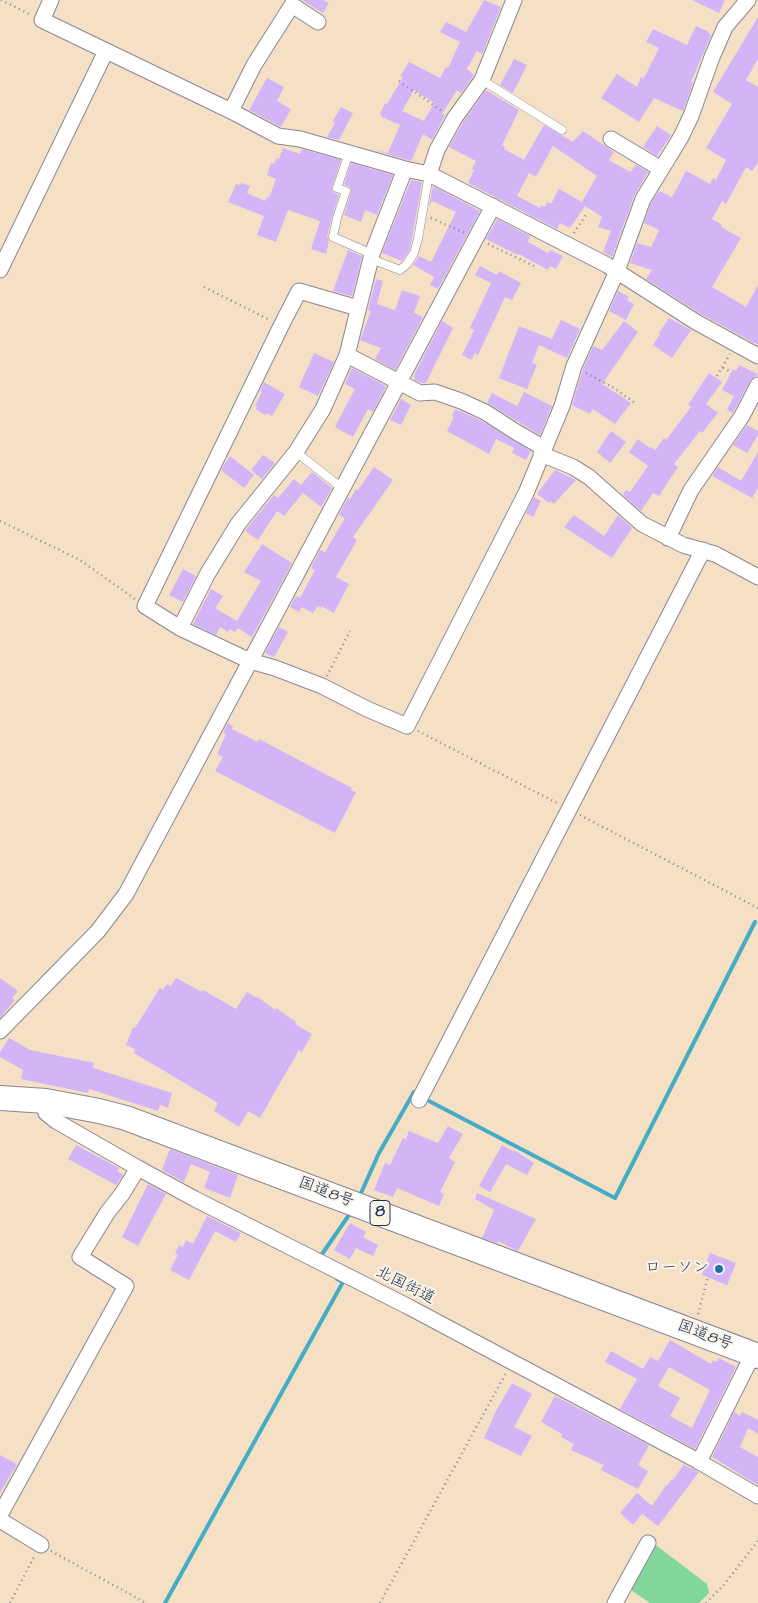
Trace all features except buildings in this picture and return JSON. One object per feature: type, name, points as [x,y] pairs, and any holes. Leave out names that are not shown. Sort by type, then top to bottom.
[{"type":"highway","name":"国道8号","points":[[0,1098],[46,1101],[99,1111],[155,1128],[756,1355]]},
{"type":"street","points":[[51,0],[42,20],[231,111],[278,136],[300,139],[429,174],[617,271],[696,322],[758,356]]},
{"type":"street","points":[[429,174],[437,150],[454,119],[482,80],[514,0]]},
{"type":"street","points":[[358,308],[299,291],[145,606],[180,628],[250,661],[275,668],[322,686],[367,709],[408,726],[526,493],[562,406],[574,366],[617,271],[643,199],[681,137],[691,116],[712,57],[726,27],[748,0]]},
{"type":"street","points":[[231,111],[254,65],[292,4],[318,22]]},
{"type":"street","points":[[0,270],[106,51]]},
{"type":"street","points":[[611,139],[661,170]]},
{"type":"street","points":[[180,628],[208,573],[238,524],[296,452],[323,409],[347,355],[371,256],[405,169]]},
{"type":"street","points":[[0,1031],[98,931],[126,894],[493,206]]},
{"type":"street","points":[[347,355],[420,392],[435,392],[485,412],[542,451],[589,477],[642,524],[683,545],[715,554],[758,577]]},
{"type":"street","points":[[668,538],[691,490],[742,416],[758,385]]},
{"type":"street","points":[[419,1100],[703,550]]},
{"type":"street","name":"北国街道","points":[[46,1101],[46,1112],[56,1121],[138,1168],[409,1307],[699,1462],[758,1496]]},
{"type":"street","points":[[0,1515],[126,1286],[80,1257],[107,1212],[122,1194],[138,1168]]},
{"type":"street","points":[[699,1462],[756,1355]]},
{"type":"street","points":[[0,1520],[41,1545]]},
{"type":"street","points":[[615,1603],[648,1543]]},
{"type":"lane","points":[[482,80],[562,130]]},
{"type":"lane","points":[[349,153],[337,188],[346,191],[333,237],[400,270],[407,264],[414,253],[418,240],[429,174]]},
{"type":"lane","points":[[296,452],[342,488]]},
{"type":"path","points":[[1,0],[42,20]]},
{"type":"path","points":[[399,81],[454,119]]},
{"type":"path","points":[[422,214],[536,267]]},
{"type":"path","points":[[566,244],[586,215]]},
{"type":"path","points":[[204,287],[281,326]]},
{"type":"path","points":[[718,376],[736,344]]},
{"type":"path","points":[[574,366],[614,388],[635,403]]},
{"type":"path","points":[[722,368],[729,372]]},
{"type":"path","points":[[0,521],[80,560],[145,606]]},
{"type":"path","points":[[322,686],[350,631]]},
{"type":"path","points":[[408,726],[758,908]]},
{"type":"path","points":[[696,1321],[708,1278]]},
{"type":"path","points":[[380,1603],[512,1363]]},
{"type":"path","points":[[706,1603],[723,1586],[758,1541]]},
{"type":"path","points":[[10,1603],[41,1545],[146,1603]]},
{"type":"green space","points":[[653,1543],[707,1584],[709,1593],[699,1603],[650,1603],[628,1588]]},
{"type":"waterway","points":[[429,1101],[615,1198],[755,922]]},
{"type":"waterway","points":[[361,1193],[379,1153],[414,1092]]},
{"type":"waterway","points":[[320,1257],[349,1215]]},
{"type":"waterway","points":[[165,1603],[343,1282],[337,1279]]},
{"type":"place","name":"ローソン","points":[[719,1269]]}]
